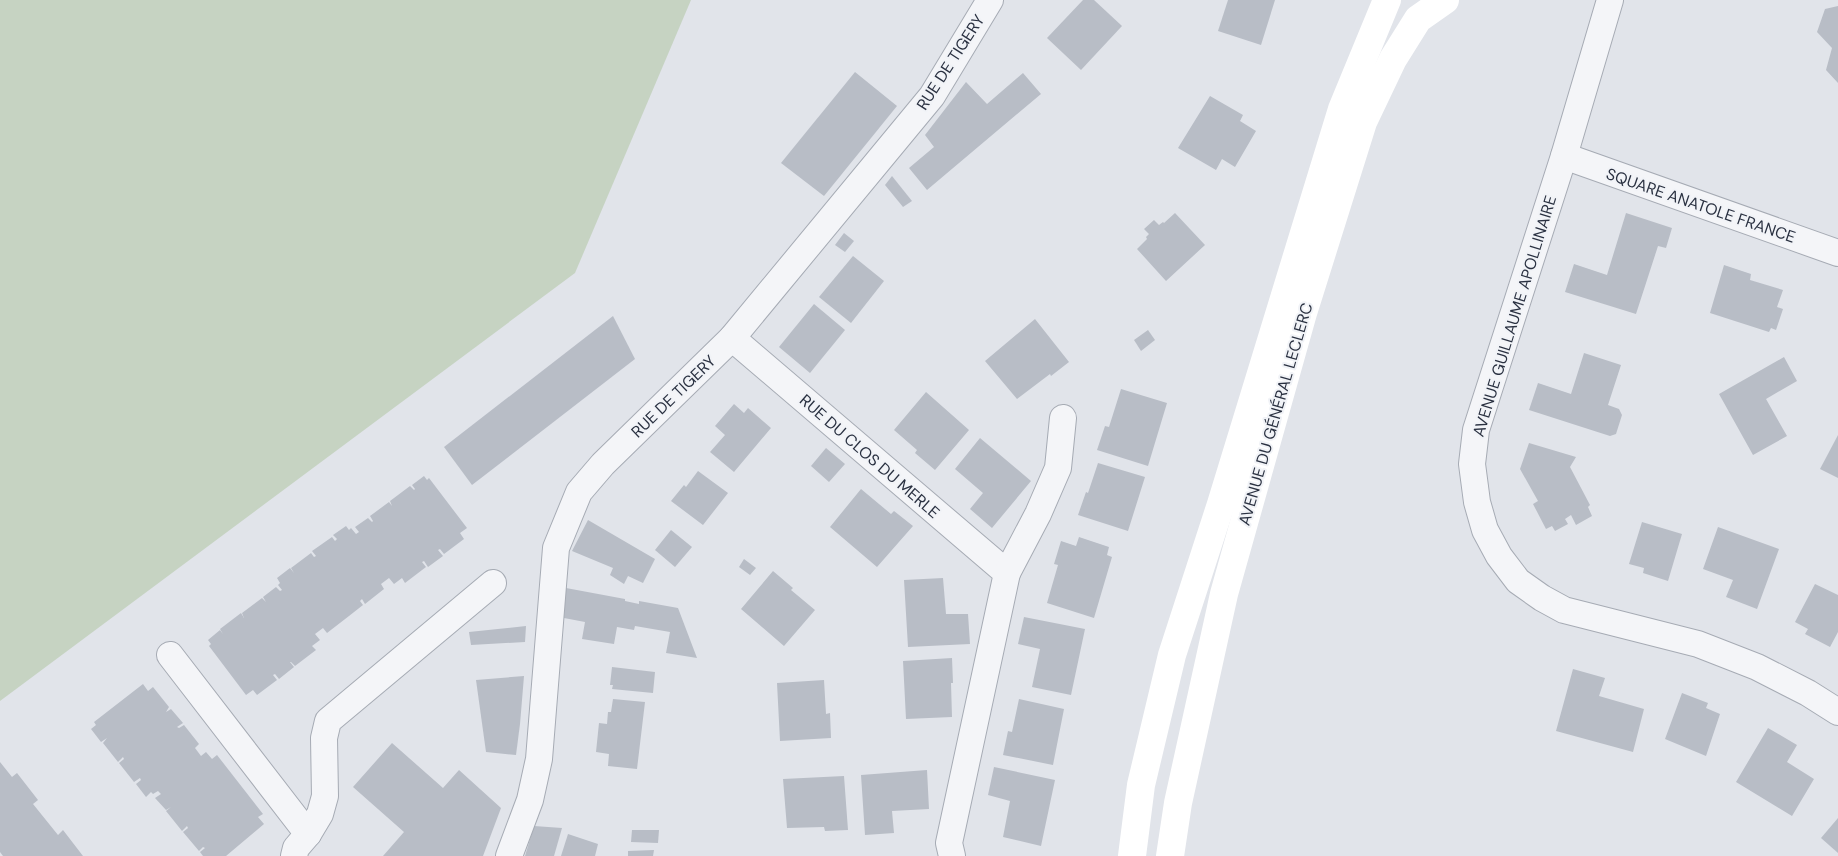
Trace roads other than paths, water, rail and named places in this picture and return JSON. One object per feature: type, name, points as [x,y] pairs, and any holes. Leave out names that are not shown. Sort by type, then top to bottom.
[{"type":"main road","name":"AVENUE DU GÉNÉRAL LECLERC","points":[[1132,856],[1141,785],[1172,654],[1221,504],[1342,109],[1387,0]]},
{"type":"main road","name":"AVENUE DU GÉNÉRAL LECLERC","points":[[1170,856],[1178,803],[1224,594],[1303,313],[1363,122],[1393,59],[1418,19],[1445,0]]},
{"type":"main road","name":"AVENUE DU GÉNÉRAL LECLERC","points":[[1150,856],[1154,798],[1188,657],[1221,504]]},
{"type":"street","name":"RUE DE TIGERY","points":[[509,856],[530,800],[539,759],[556,548],[579,492],[603,464],[732,338],[932,96],[990,0]]},
{"type":"street","name":"AVENUE GUILLAUME APOLLINAIRE","points":[[1610,0],[1564,156],[1476,430],[1472,464],[1477,502],[1485,530],[1499,556],[1518,580],[1542,598],[1564,610],[1698,644],[1757,667],[1808,693],[1838,712]]},
{"type":"street","name":"SQUARE ANATOLE FRANCE","points":[[1564,156],[1838,253]]},
{"type":"street","name":"RUE DU CLOS DU MERLE","points":[[732,338],[1007,574]]},
{"type":"street","points":[[952,856],[949,843],[1007,574],[1038,514],[1058,468],[1063,418]]},
{"type":"street","points":[[294,856],[296,848],[308,834],[320,814],[325,796],[324,738],[328,721],[493,583]]},
{"type":"street","points":[[170,655],[308,834]]}]
